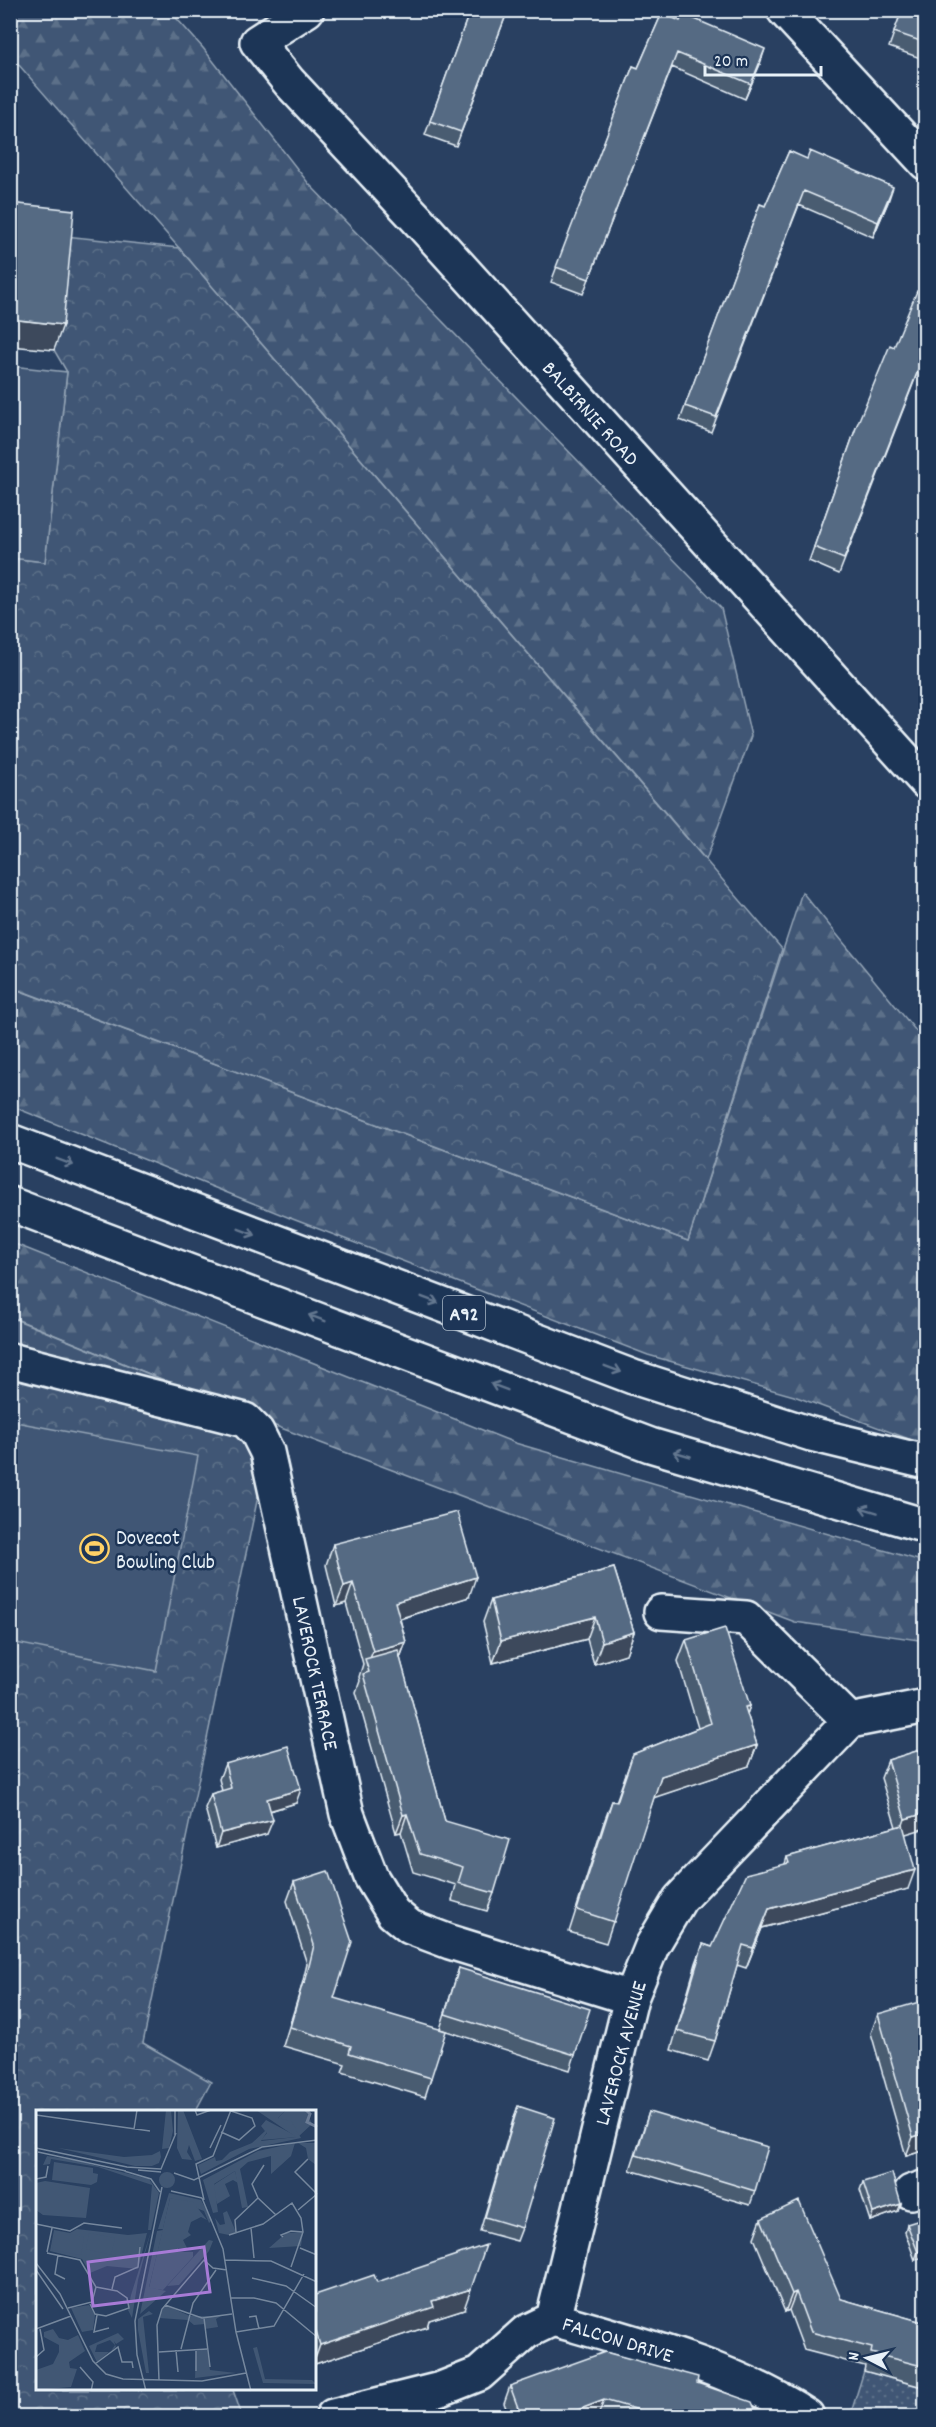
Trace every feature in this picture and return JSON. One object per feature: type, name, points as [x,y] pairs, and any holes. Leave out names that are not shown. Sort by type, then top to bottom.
[{"type":"main road","name":"BALBIRNIE ROAD","points":[[306,10],[257,42],[289,82],[416,218],[926,782]]},
{"type":"main road","points":[[784,10],[926,163]]},
{"type":"main road","name":"A92","points":[[10,1142],[633,1377],[811,1434],[926,1462]]},
{"type":"main road","points":[[10,1204],[650,1445],[926,1526]]},
{"type":"main road","name":"LAVEROCK TERRACE","points":[[10,1360],[245,1420],[257,1432],[267,1452],[347,1814],[371,1876],[393,1913],[410,1927],[450,1942],[631,1998]]},
{"type":"main road","points":[[661,1612],[746,1618],[850,1721],[926,1706]]},
{"type":"main road","name":"LAVEROCK AVENUE","points":[[553,2319],[631,1998],[652,1946],[680,1899],[850,1721]]},
{"type":"main road","name":"FALCON DRIVE","points":[[333,2416],[441,2389],[479,2374],[526,2332],[553,2319],[664,2352],[757,2387],[807,2416]]},
{"type":"green space","points":[[10,11],[170,11],[203,48],[309,184],[721,608],[751,736],[706,860],[11,56]]},
{"type":"green space","points":[[65,236],[179,248],[782,949],[688,1241],[11,987],[10,558],[45,562],[67,372],[54,350]]},
{"type":"green space","points":[[11,366],[67,372],[45,562],[11,558]]},
{"type":"green space","points":[[802,892],[925,1042],[925,1445],[794,1396],[648,1355],[290,1218],[11,1106],[10,987],[688,1241]]},
{"type":"green space","points":[[10,1242],[515,1443],[925,1562],[925,1641],[795,1622],[273,1425],[11,1317]]},
{"type":"green space","points":[[10,1317],[273,1425],[143,2043],[211,2082],[196,2110],[36,2110],[36,2391],[233,2391],[242,2416],[11,2416]]},
{"type":"green space","name":"Dovecot Bowling Club","points":[[10,1421],[198,1456],[156,1671],[11,1642]]},
{"type":"green space","points":[[864,2371],[925,2388],[925,2416],[850,2416]]},
{"type":"building","points":[[470,10],[508,10],[461,132],[430,121]]},
{"type":"building","points":[[902,10],[926,10],[926,43],[894,32]]},
{"type":"building","points":[[662,13],[680,21],[683,14],[765,49],[751,84],[677,53],[589,279],[556,267],[633,66],[638,68]]},
{"type":"building","points":[[789,151],[807,159],[810,151],[893,187],[878,222],[804,191],[716,417],[685,406],[760,204],[765,206]]},
{"type":"building","points":[[10,203],[74,210],[63,325],[10,319]]},
{"type":"building","points":[[917,291],[926,295],[926,350],[844,559],[814,547],[857,425],[890,345],[894,347]]},
{"type":"building","points":[[457,1512],[476,1577],[395,1602],[406,1642],[373,1651],[353,1583],[344,1586],[333,1544]]},
{"type":"building","points":[[614,1568],[634,1632],[602,1642],[595,1617],[501,1641],[491,1600]]},
{"type":"building","points":[[725,1628],[750,1706],[745,1707],[757,1745],[661,1776],[614,1922],[577,1910],[612,1801],[617,1802],[633,1754],[711,1723],[686,1640]]},
{"type":"building","points":[[398,1650],[445,1821],[510,1840],[494,1893],[458,1883],[463,1867],[420,1854],[407,1814],[403,1815],[363,1674],[369,1672],[365,1659]]},
{"type":"building","points":[[288,1746],[301,1789],[267,1799],[273,1820],[221,1833],[211,1794],[231,1788],[225,1764]]},
{"type":"building","points":[[926,1748],[926,1813],[905,1819],[888,1760]]},
{"type":"building","points":[[903,1825],[915,1870],[769,1909],[753,1948],[743,1945],[715,2041],[677,2031],[703,1944],[712,1947],[746,1874],[789,1863],[787,1857]]},
{"type":"building","points":[[328,1871],[352,1942],[334,1998],[446,2031],[431,2078],[349,2053],[351,2046],[290,2027],[303,1982],[305,1983],[314,1945],[294,1882]]},
{"type":"building","points":[[459,1968],[590,2009],[575,2055],[445,2014]]},
{"type":"building","points":[[926,2000],[926,2133],[913,2137],[878,2014]]},
{"type":"building","points":[[518,2106],[555,2118],[522,2228],[485,2217]]},
{"type":"building","points":[[649,2112],[768,2147],[755,2191],[636,2155]]},
{"type":"building","points":[[892,2173],[901,2204],[873,2213],[863,2182]]},
{"type":"building","points":[[799,2201],[841,2299],[926,2323],[926,2367],[871,2353],[872,2348],[811,2332],[796,2292],[792,2294],[761,2219]]},
{"type":"building","points":[[926,2218],[926,2250],[918,2252],[907,2224]]},
{"type":"building","points":[[486,2245],[471,2289],[432,2301],[434,2307],[320,2345],[316,2332],[316,2295],[374,2275],[377,2282]]},
{"type":"building","points":[[605,2352],[698,2377],[697,2383],[752,2402],[758,2416],[660,2416],[604,2400],[562,2416],[521,2416],[510,2386]]},
{"type":"place","name":"Dovecot Bowling Club","points":[[95,1549]]}]
